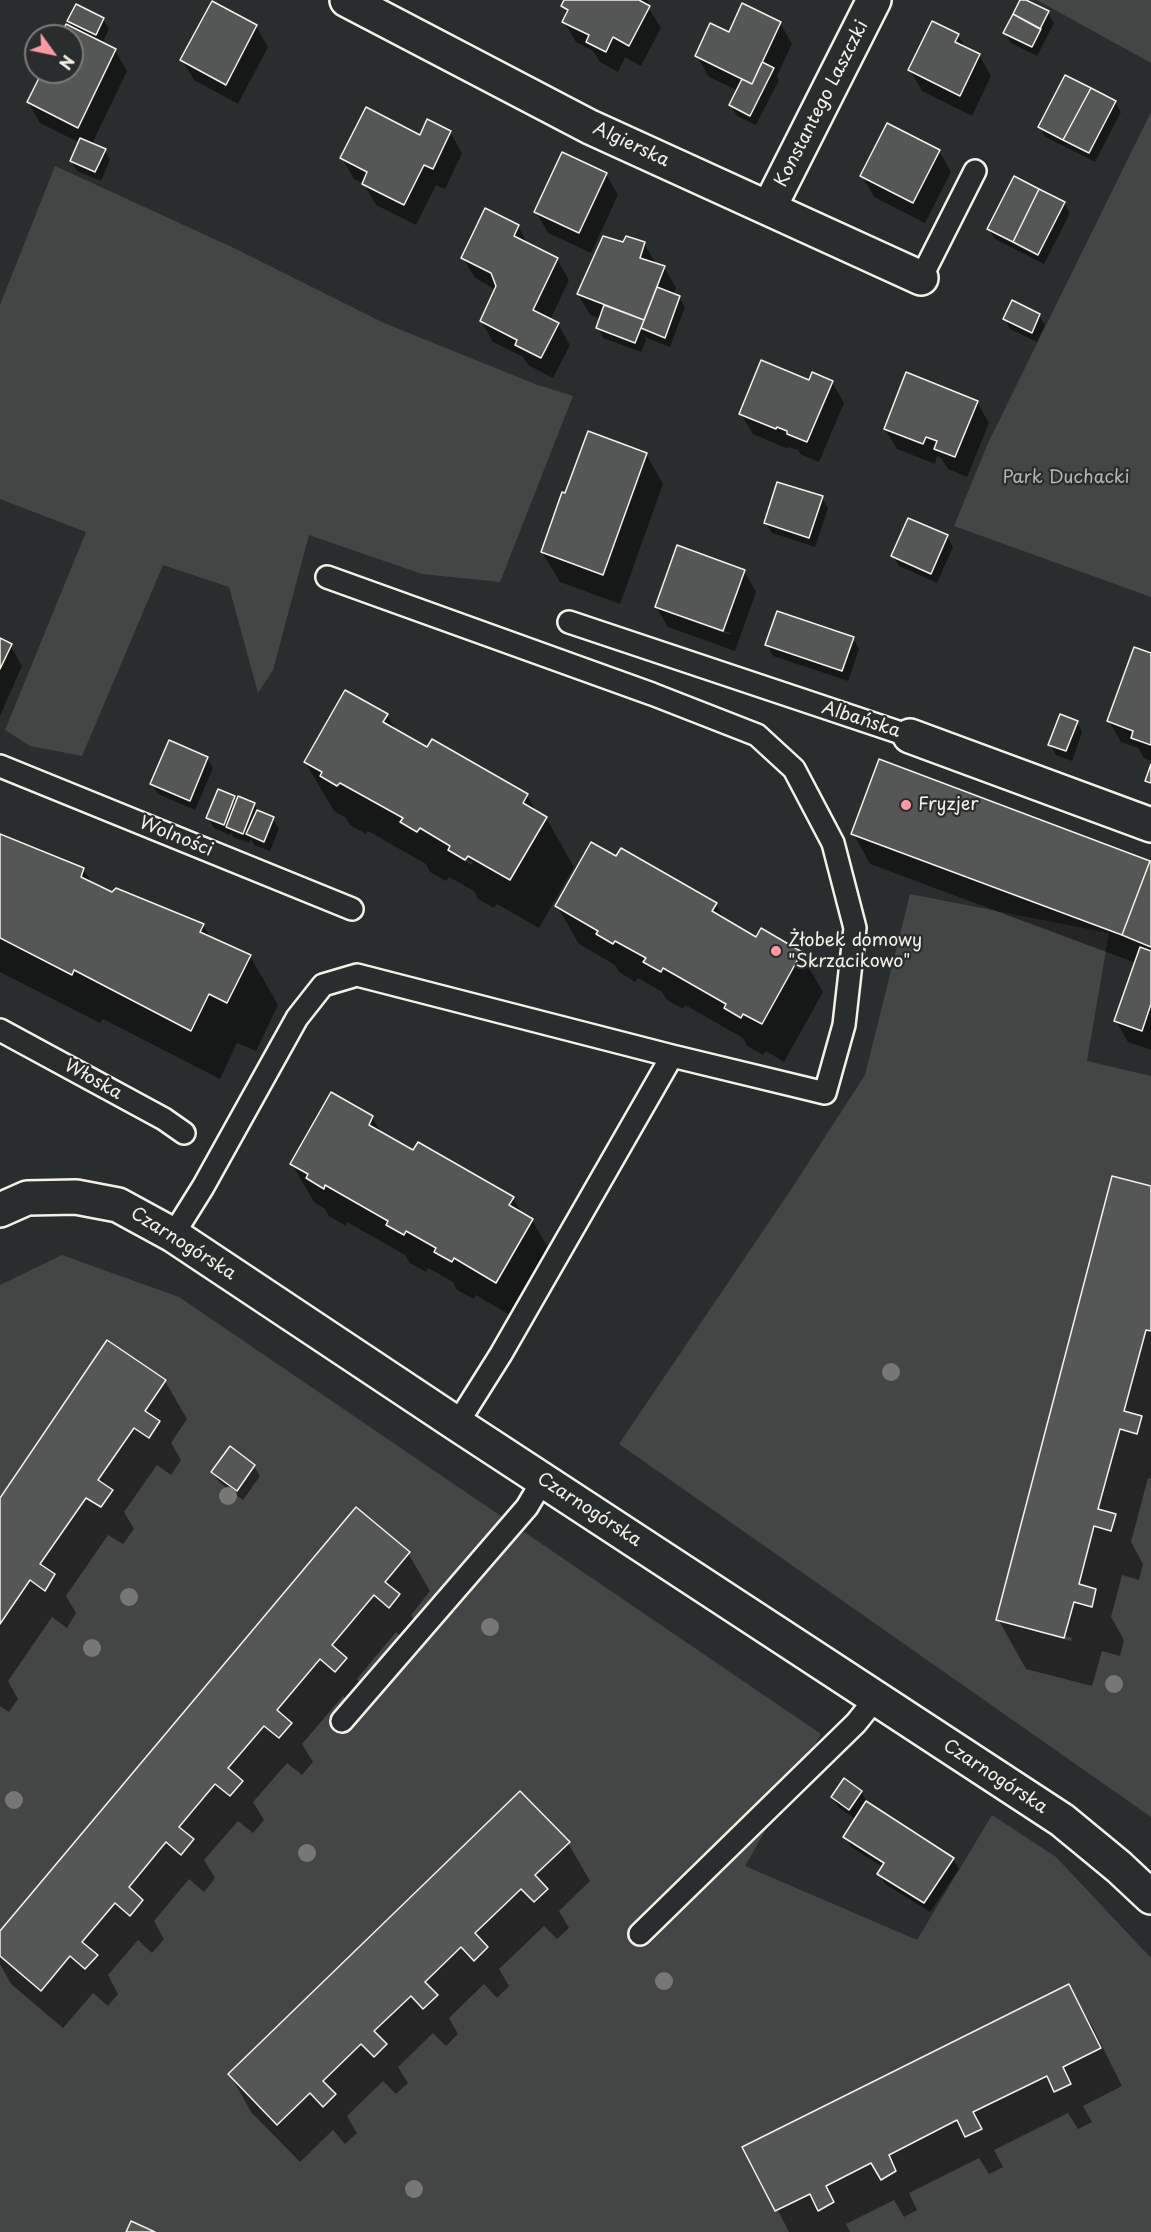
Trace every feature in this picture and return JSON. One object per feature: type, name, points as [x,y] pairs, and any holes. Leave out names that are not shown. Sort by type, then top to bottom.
[{"type":"street","name":"Algierska","points":[[347,0],[590,127],[921,278]]},
{"type":"street","name":"Konstantego Laszczki","points":[[769,208],[874,0]]},
{"type":"street","name":"Albańska","points":[[910,736],[1151,825]]},
{"type":"street","name":"Czarnogórska","points":[[0,1210],[27,1198],[76,1197],[118,1205],[172,1234],[457,1424],[1062,1820],[1151,1897]]},
{"type":"lane","points":[[921,278],[975,171]]},
{"type":"lane","points":[[172,1234],[203,1187],[297,1018],[323,985],[357,975],[825,1093],[844,1025],[855,928],[833,843],[794,769],[757,735],[652,694],[327,577]]},
{"type":"lane","name":"Albańska","points":[[569,622],[910,736]]},
{"type":"lane","name":"Wolności","points":[[0,766],[352,909]]},
{"type":"lane","name":"Włoska","points":[[0,1030],[164,1119],[184,1133]]},
{"type":"lane","points":[[457,1424],[506,1346],[672,1056]]},
{"type":"lane","points":[[342,1721],[527,1507],[543,1480]]},
{"type":"lane","points":[[640,1934],[848,1732],[876,1698]]},
{"type":"green space","points":[[1037,0],[1151,0],[1151,63]]},
{"type":"green space","name":"Park Duchacki","points":[[1151,112],[1151,597],[954,526],[988,443]]},
{"type":"green space","points":[[55,166],[236,249],[384,323],[535,384],[573,396],[500,582],[422,574],[309,535],[273,670],[258,693],[229,587],[163,565],[82,756],[30,746],[5,730],[86,532],[0,499],[0,305]]},
{"type":"green space","points":[[910,894],[1109,933],[1087,1061],[1151,1076],[1151,1817],[619,1444],[792,1188],[865,1075]]},
{"type":"green space","points":[[62,1255],[179,1297],[821,1734],[745,1866],[917,1940],[992,1815],[1056,1857],[1151,1958],[1151,2232],[0,2232],[0,1285]]},
{"type":"building","points":[[564,0],[639,0],[650,6],[629,46],[613,37],[606,52],[586,42],[589,35],[562,22],[568,10],[561,6]]},
{"type":"building","points":[[1020,0],[1026,0],[1049,11],[1040,29],[1013,14]]},
{"type":"building","points":[[212,1],[257,25],[226,85],[180,60]]},
{"type":"building","points":[[742,3],[781,22],[752,84],[695,56],[710,23],[729,32]]},
{"type":"building","points":[[76,4],[104,18],[96,35],[84,29],[84,24],[73,24],[67,21]]},
{"type":"building","points":[[1013,14],[1041,29],[1032,47],[1003,33]]},
{"type":"building","points":[[932,21],[959,34],[955,42],[980,54],[960,96],[908,70]]},
{"type":"building","points":[[84,33],[116,49],[78,128],[27,102],[36,84],[84,84]]},
{"type":"building","points":[[762,62],[774,68],[750,116],[729,105],[742,79],[752,84]]},
{"type":"building","points":[[1065,75],[1091,88],[1063,140],[1038,127]]},
{"type":"building","points":[[1091,88],[1116,101],[1089,153],[1063,140]]},
{"type":"building","points":[[366,107],[420,135],[427,119],[451,131],[433,169],[424,165],[404,205],[362,184],[367,172],[340,158]]},
{"type":"building","points":[[887,123],[940,150],[913,203],[860,176]]},
{"type":"building","points":[[80,138],[106,149],[95,172],[70,161]]},
{"type":"building","points":[[562,152],[607,173],[579,233],[534,212]]},
{"type":"building","points":[[1014,176],[1039,189],[1013,242],[987,229]]},
{"type":"building","points":[[1039,189],[1065,202],[1038,255],[1013,242]]},
{"type":"building","points":[[485,208],[519,225],[514,236],[558,258],[533,310],[559,323],[541,358],[515,345],[517,340],[480,321],[496,286],[491,273],[461,258]]},
{"type":"building","points":[[603,236],[623,242],[626,236],[645,242],[640,258],[665,266],[644,320],[577,294]]},
{"type":"building","points":[[657,287],[680,296],[665,338],[641,328]]},
{"type":"building","points":[[1012,300],[1040,314],[1032,333],[1003,319]]},
{"type":"building","points":[[604,305],[644,320],[635,343],[596,328]]},
{"type":"building","points":[[761,360],[809,380],[812,372],[833,381],[807,442],[787,434],[787,431],[739,414]]},
{"type":"building","points":[[906,372],[978,401],[955,457],[934,449],[937,441],[926,437],[923,444],[884,429]]},
{"type":"building","points":[[588,431],[647,453],[603,575],[541,552],[562,492],[565,493]]},
{"type":"building","points":[[777,482],[823,496],[809,538],[764,523]]},
{"type":"building","points":[[908,518],[948,535],[931,574],[891,556]]},
{"type":"building","points":[[677,545],[745,570],[723,631],[655,607]]},
{"type":"building","points":[[777,611],[854,637],[842,671],[765,645]]},
{"type":"building","points":[[0,638],[12,644],[0,669]]},
{"type":"building","points":[[1134,647],[1151,653],[1151,745],[1131,738],[1133,731],[1107,721]]},
{"type":"building","points":[[345,690],[388,714],[383,722],[427,747],[432,739],[528,794],[523,803],[547,817],[510,880],[468,856],[465,860],[448,850],[450,846],[420,828],[417,832],[400,822],[403,818],[340,783],[337,786],[320,776],[322,772],[304,762]]},
{"type":"building","points":[[1060,714],[1078,721],[1066,751],[1048,745]]},
{"type":"building","points":[[169,740],[208,757],[190,801],[150,784]]},
{"type":"building","points":[[879,759],[1150,861],[1122,935],[851,834]]},
{"type":"building","points":[[1151,764],[1151,783],[1145,781]]},
{"type":"building","points":[[218,789],[235,796],[224,825],[206,818]]},
{"type":"building","points":[[238,796],[255,803],[243,834],[226,827]]},
{"type":"building","points":[[257,810],[274,817],[264,842],[246,834]]},
{"type":"building","points":[[0,834],[84,868],[81,877],[112,892],[116,888],[204,924],[200,932],[251,955],[227,1003],[209,994],[191,1031],[74,970],[72,975],[0,938]]},
{"type":"building","points":[[591,842],[616,856],[621,848],[717,903],[712,911],[756,937],[761,928],[802,952],[762,1024],[743,1014],[741,1018],[724,1008],[726,1004],[663,968],[661,972],[643,962],[646,958],[615,941],[613,944],[596,934],[598,931],[555,906]]},
{"type":"building","points":[[1151,861],[1151,947],[1122,935]]},
{"type":"building","points":[[1140,947],[1151,951],[1151,1004],[1142,1031],[1114,1021]]},
{"type":"building","points":[[331,1092],[373,1116],[369,1125],[413,1150],[418,1142],[514,1197],[509,1205],[533,1219],[496,1283],[454,1258],[452,1262],[434,1252],[436,1248],[406,1231],[404,1235],[386,1225],[388,1221],[325,1185],[324,1189],[306,1178],[308,1174],[290,1164]]},
{"type":"building","points":[[1112,1176],[1151,1186],[1151,1331],[1146,1330],[1124,1411],[1142,1416],[1137,1434],[1120,1429],[1098,1509],[1116,1514],[1111,1531],[1094,1526],[1079,1584],[1096,1589],[1092,1607],[1074,1602],[1064,1638],[996,1620]]},
{"type":"building","points":[[107,1340],[166,1380],[145,1411],[160,1421],[149,1438],[134,1428],[98,1480],[113,1490],[101,1507],[86,1498],[40,1564],[55,1574],[45,1591],[30,1580],[0,1624],[0,1498]]},
{"type":"building","points":[[230,1446],[255,1465],[237,1491],[211,1472]]},
{"type":"building","points":[[356,1507],[410,1552],[385,1582],[400,1594],[389,1608],[374,1595],[332,1645],[347,1658],[335,1672],[320,1659],[277,1710],[292,1723],[279,1738],[264,1726],[228,1768],[243,1781],[230,1796],[215,1784],[179,1827],[194,1839],[181,1855],[166,1842],[129,1887],[143,1900],[130,1916],[115,1903],[82,1942],[98,1955],[85,1969],[70,1956],[41,1991],[0,1956],[0,1931]]},
{"type":"building","points":[[844,1778],[862,1791],[849,1810],[831,1797]]},
{"type":"building","points":[[520,1791],[570,1842],[535,1875],[548,1889],[534,1902],[521,1889],[475,1933],[488,1947],[474,1961],[461,1947],[425,1982],[438,1995],[423,2009],[411,1996],[374,2031],[387,2044],[374,2057],[361,2044],[323,2081],[336,2094],[323,2107],[310,2093],[277,2125],[228,2074]]},
{"type":"building","points":[[866,1801],[954,1858],[924,1903],[877,1874],[884,1863],[843,1837]]},
{"type":"building","points":[[1069,1984],[1101,2048],[1063,2067],[1071,2084],[1054,2092],[1047,2076],[973,2112],[982,2129],[965,2137],[957,2120],[889,2155],[896,2171],[881,2180],[871,2163],[826,2186],[834,2202],[818,2211],[810,2194],[775,2211],[742,2147]]},
{"type":"building","points":[[131,2221],[155,2232],[126,2232]]},
{"type":"place","name":"Fryzjer","points":[[906,805]]},
{"type":"place","name":"Żłobek domowy \"Skrzacikowo\"","points":[[776,951]]}]
